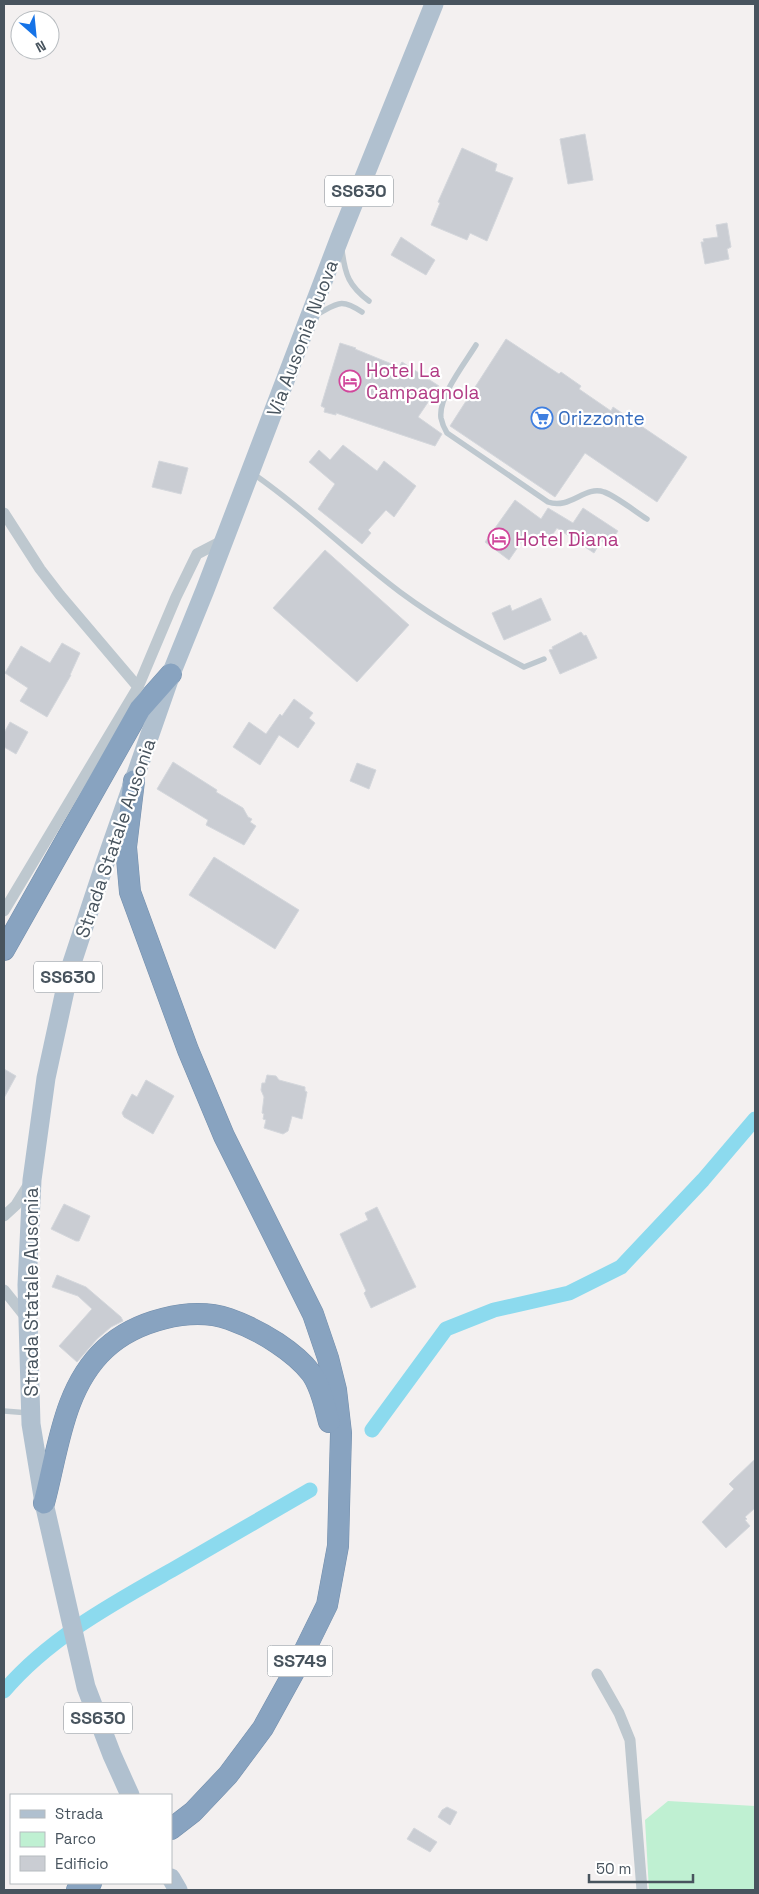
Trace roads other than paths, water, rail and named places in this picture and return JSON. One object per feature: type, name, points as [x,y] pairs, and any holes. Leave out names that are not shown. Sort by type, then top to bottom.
[{"type":"highway","points":[[4,950],[140,709],[172,674]]},
{"type":"highway","points":[[134,781],[126,847],[130,892],[184,1041],[224,1136],[313,1314],[328,1358],[336,1390],[341,1433],[340,1456]]},
{"type":"highway","points":[[44,1502],[60,1435],[74,1394],[87,1371],[104,1350],[118,1339],[150,1322],[192,1314],[228,1318],[260,1332],[290,1352],[312,1374],[324,1402],[333,1442],[340,1456]]},
{"type":"highway","name":"SS749","points":[[172,1828],[193,1812],[228,1775],[263,1728],[295,1670],[327,1604],[338,1546],[340,1456]]},
{"type":"highway","points":[[78,1890],[89,1884]]},
{"type":"main road","name":"Via Ausonia Nuova","points":[[172,674],[340,237],[434,4]]},
{"type":"main road","name":"Strada Statale Ausonia","points":[[130,1794],[112,1755],[86,1687],[44,1502],[31,1413],[27,1285],[32,1180],[46,1078],[69,972],[172,674]]},
{"type":"street","points":[[4,514],[55,589],[138,687]]},
{"type":"street","points":[[4,911],[138,687],[176,597],[197,554],[224,540]]},
{"type":"street","points":[[4,1216],[16,1205],[32,1180]]},
{"type":"street","points":[[4,1290],[28,1320]]},
{"type":"street","points":[[597,1674],[619,1713],[630,1740],[642,1890]]},
{"type":"lane","points":[[340,237],[343,262],[348,280],[357,292],[369,301]]},
{"type":"lane","points":[[309,318],[338,303],[349,303],[362,312]]},
{"type":"lane","points":[[476,345],[452,385],[441,408],[441,418],[447,432],[548,502],[564,504],[589,492],[604,491],[647,519]]},
{"type":"lane","points":[[251,472],[283,494],[399,591],[446,624],[524,667],[544,658]]},
{"type":"lane","points":[[4,1411],[31,1413]]},
{"type":"waterway","points":[[372,1430],[446,1329],[494,1310],[569,1293],[621,1267],[703,1180],[755,1119]]},
{"type":"waterway","points":[[4,1691],[41,1655],[82,1623],[310,1490]]},
{"type":"place","name":"Hotel La Campagnola","points":[[350,381]]},
{"type":"place","name":"Orizzonte","points":[[542,418]]},
{"type":"place","name":"Hotel Diana","points":[[499,539]]}]
